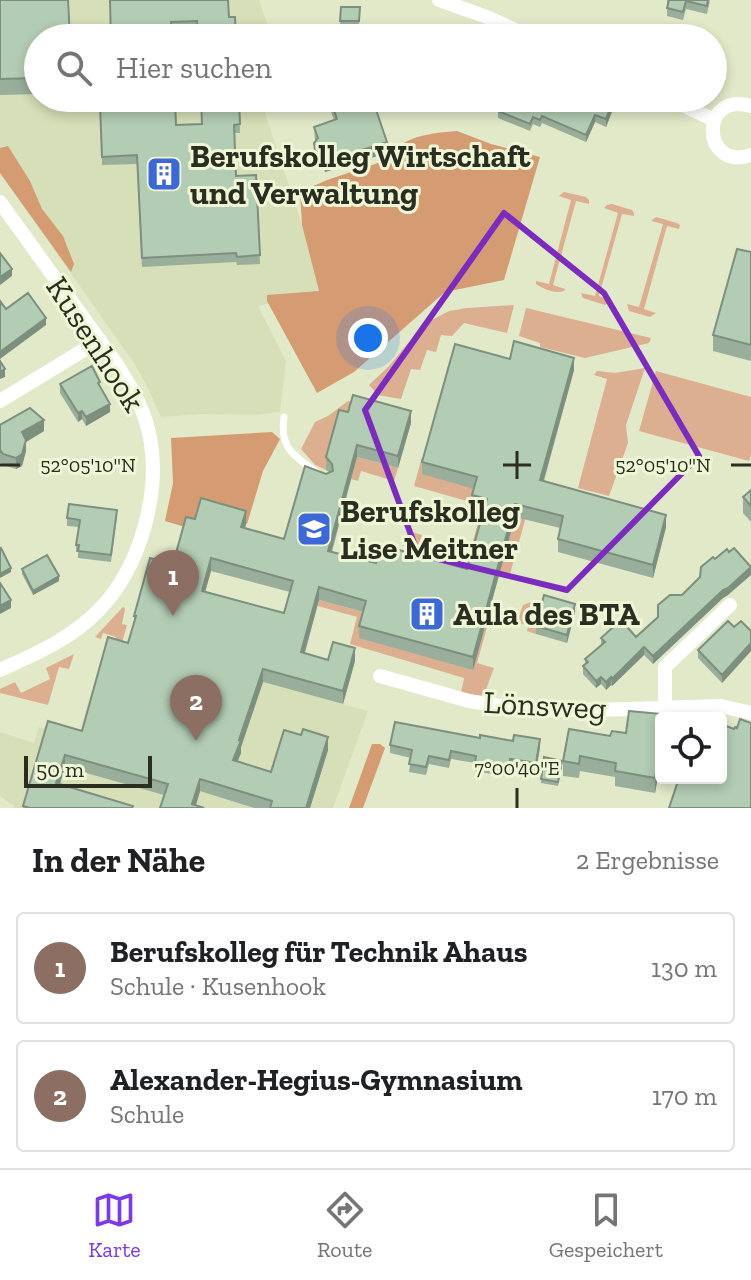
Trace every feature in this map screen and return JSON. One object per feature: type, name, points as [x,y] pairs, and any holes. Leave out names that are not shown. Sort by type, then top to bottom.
[{"type":"street","points":[[439,0],[502,24]]},
{"type":"street","points":[[727,106],[739,103],[751,106]]},
{"type":"street","points":[[697,112],[714,120]]},
{"type":"street","points":[[719,112],[714,120],[712,137],[716,145],[721,151],[737,158],[751,155]]},
{"type":"street","name":"Kusenhook","points":[[0,202],[131,386],[142,409],[152,449],[150,499],[141,539],[128,571],[111,597],[97,613],[55,644],[0,670]]},
{"type":"street","points":[[0,401],[100,340]]},
{"type":"street","points":[[665,707],[665,667],[730,605]]},
{"type":"street","name":"Lönsweg","points":[[380,676],[469,701],[521,709],[721,706],[751,713]]},
{"type":"lane","points":[[284,417],[282,433],[289,452],[327,480]]},
{"type":"highlighted area","points":[[504,213],[604,293],[699,456],[567,590],[418,554],[365,410]]},
{"type":"shaded area","points":[[0,0],[259,0],[267,24],[24,24],[24,112],[265,112],[302,225],[319,292],[258,306],[286,361],[280,412],[161,417],[134,363],[0,173]]},
{"type":"shaded area","points":[[457,131],[540,157],[504,280],[445,292],[354,372],[317,393],[267,301],[267,295],[319,291],[302,225],[300,192],[390,159],[409,140]]},
{"type":"shaded area","points":[[8,146],[30,181],[42,209],[63,236],[74,264],[71,272],[0,173],[0,148]]},
{"type":"shaded area","points":[[564,192],[586,197],[589,204],[576,201],[553,285],[565,289],[557,292],[542,288],[536,281],[549,284],[571,200],[559,196]]},
{"type":"shaded area","points":[[612,204],[632,210],[634,216],[622,214],[599,296],[611,301],[605,305],[583,298],[581,293],[595,296],[618,213],[604,208]]},
{"type":"shaded area","points":[[656,217],[680,225],[679,229],[667,226],[644,309],[656,313],[650,317],[629,311],[627,304],[639,307],[663,224],[651,221]]},
{"type":"shaded area","points":[[514,305],[507,333],[464,323],[452,336],[441,335],[436,352],[427,350],[420,370],[411,369],[401,399],[378,395],[369,385],[424,324],[449,311]]},
{"type":"shaded area","points":[[526,308],[651,338],[649,343],[585,358],[540,347],[540,343],[519,336]]},
{"type":"shaded area","points":[[645,368],[626,425],[628,443],[609,496],[578,488],[607,379],[594,375],[597,371],[615,373]]},
{"type":"shaded area","points":[[656,371],[751,397],[749,461],[639,431]]},
{"type":"shaded area","points":[[348,401],[411,418],[410,423],[339,423],[326,470],[315,465],[301,449],[315,422]]},
{"type":"shaded area","points":[[272,432],[280,439],[263,471],[247,524],[201,510],[195,530],[165,521],[173,483],[171,438]]},
{"type":"shaded area","points":[[357,457],[398,468],[394,481],[361,471],[358,481],[351,479]]},
{"type":"shaded area","points":[[422,457],[477,490],[487,511],[472,564],[467,563],[480,515],[465,510],[467,501],[414,486]]},
{"type":"shaded area","points":[[527,471],[536,481],[510,574],[499,572]]},
{"type":"shaded area","points":[[408,531],[422,535],[417,550],[403,546]]},
{"type":"shaded area","points":[[319,600],[366,613],[472,670],[493,606],[477,663],[494,668],[485,692],[480,697],[461,693],[464,678],[350,644],[357,617],[318,606]]},
{"type":"shaded area","points":[[531,602],[527,618],[539,623],[536,634],[527,631],[528,626],[517,622],[523,605]]},
{"type":"shaded area","points":[[122,608],[122,624],[127,625],[121,646],[115,645],[116,637],[103,633],[101,639],[95,637]]},
{"type":"shaded area","points":[[74,654],[69,669],[59,667],[48,705],[0,693],[0,689],[15,682],[21,693],[50,679],[46,668]]},
{"type":"shaded area","points":[[233,674],[368,711],[333,808],[14,808],[0,796],[0,732],[34,743],[39,727],[78,738],[89,698],[199,729]]},
{"type":"shaded area","points":[[372,744],[385,748],[363,808],[349,808]]},
{"type":"building","points":[[0,0],[68,0],[69,24],[24,24],[24,78],[0,79]]},
{"type":"building","points":[[110,0],[228,0],[229,17],[235,17],[235,24],[197,24],[197,21],[111,24]]},
{"type":"building","points":[[669,0],[708,0],[707,6],[686,1],[683,12],[667,8]]},
{"type":"building","points":[[341,7],[360,7],[359,21],[340,21]]},
{"type":"building","name":"Berufskolleg Wirtschaft und Verwaltung","points":[[100,112],[176,112],[176,125],[202,124],[202,112],[240,112],[240,124],[234,125],[236,176],[256,175],[260,255],[237,257],[236,253],[142,258],[137,155],[102,157]]},
{"type":"building","points":[[335,112],[377,112],[387,142],[325,162],[322,154],[315,150],[314,143],[318,138],[314,127],[337,119]]},
{"type":"building","points":[[500,112],[609,112],[606,119],[595,115],[586,135],[542,116],[540,120],[533,117],[530,124]]},
{"type":"building","points":[[737,249],[751,252],[751,345],[713,335]]},
{"type":"building","points":[[0,253],[12,269],[0,277]]},
{"type":"building","points":[[28,293],[46,318],[0,352],[0,301],[6,309]]},
{"type":"building","points":[[514,341],[574,358],[540,480],[666,515],[653,565],[558,539],[563,516],[515,504],[473,657],[359,626],[366,601],[319,587],[301,652],[328,660],[333,642],[355,648],[343,691],[263,669],[233,760],[271,772],[284,730],[301,735],[303,729],[328,737],[306,808],[270,808],[272,801],[200,779],[192,804],[204,808],[160,808],[168,784],[65,755],[56,783],[132,808],[23,806],[48,721],[82,731],[108,637],[128,643],[150,558],[173,564],[186,517],[195,519],[201,498],[246,511],[241,527],[284,539],[305,466],[326,474],[333,471],[326,457],[339,410],[348,412],[353,395],[411,411],[398,456],[357,445],[328,551],[376,563],[381,545],[467,569],[487,499],[472,495],[477,477],[422,462],[455,344],[510,359]],"holes":[[[211,558],[293,581],[284,613],[202,591]]]},
{"type":"building","points":[[92,366],[110,404],[86,417],[82,411],[78,413],[60,384]]},
{"type":"building","points":[[30,408],[44,420],[22,432],[26,440],[22,454],[16,458],[3,454],[0,452],[0,425]]},
{"type":"building","points":[[751,490],[751,506],[743,497]]},
{"type":"building","points":[[69,504],[117,510],[111,555],[78,551],[80,520],[67,518]]},
{"type":"building","points":[[734,548],[751,567],[653,656],[644,647],[612,679],[606,682],[601,677],[596,681],[583,666],[588,662],[585,659],[605,642],[601,638],[621,620],[636,637],[658,617],[658,605],[670,595],[682,595],[700,577],[701,567],[713,557],[715,559],[727,549],[729,552]]},
{"type":"building","points":[[0,549],[11,568],[0,574]]},
{"type":"building","points":[[47,555],[59,576],[33,591],[22,569]]},
{"type":"building","points":[[0,583],[11,600],[0,606]]},
{"type":"building","points":[[544,595],[575,604],[567,635],[536,626]]},
{"type":"building","points":[[728,621],[734,627],[741,621],[751,631],[751,643],[722,675],[698,650]]},
{"type":"building","points":[[629,711],[655,713],[655,778],[615,771],[616,763],[580,756],[579,764],[563,761],[569,729],[610,736],[612,731],[626,733]]},
{"type":"building","points":[[740,719],[751,723],[751,808],[669,808],[677,784],[727,784],[727,726],[737,728]]},
{"type":"building","points":[[395,722],[480,738],[480,735],[513,741],[514,735],[540,739],[536,763],[510,759],[508,769],[475,763],[476,756],[451,751],[449,760],[429,756],[426,767],[409,764],[412,750],[390,745]]},
{"type":"building","points":[[544,757],[562,761],[558,782],[541,779]]},
{"type":"place","name":"Berufskolleg Wirtschaft und Verwaltung","points":[[164,174]]},
{"type":"place","name":"Berufskolleg Lise Meitner","points":[[314,529]]},
{"type":"place","name":"Aula des BTA","points":[[427,614]]},
{"type":"place","name":"Berufskolleg für Technik Ahaus","points":[[173,616]]},
{"type":"place","name":"Alexander-Hegius-Gymnasium","points":[[196,741]]}]
